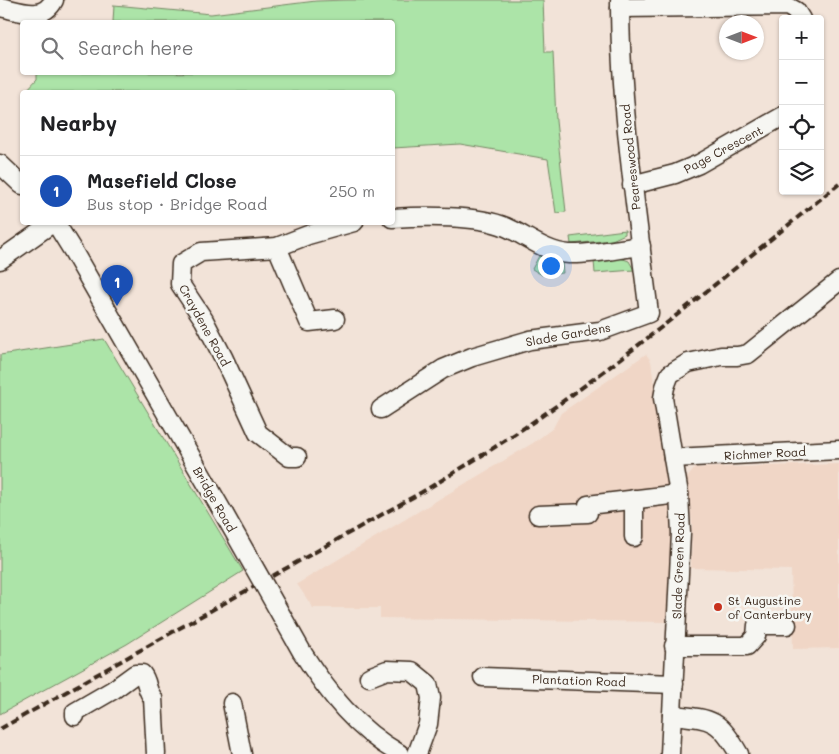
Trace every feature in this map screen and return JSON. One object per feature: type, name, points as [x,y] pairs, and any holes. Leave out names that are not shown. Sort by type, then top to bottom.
[{"type":"street","points":[[0,7],[40,13],[50,7],[54,0]]},
{"type":"street","points":[[620,4],[787,6],[796,11],[798,15]]},
{"type":"street","name":"Peareswood Road","points":[[620,4],[622,74],[632,185],[649,313]]},
{"type":"street","name":"Page Crescent","points":[[632,185],[675,174],[699,164],[779,118]]},
{"type":"street","points":[[0,164],[20,184]]},
{"type":"street","points":[[395,218],[472,218],[490,221],[549,249],[568,254],[641,246]]},
{"type":"street","points":[[0,260],[50,225]]},
{"type":"street","name":"Bridge Road","points":[[56,225],[73,251],[321,683],[359,726],[387,747],[400,754]]},
{"type":"street","name":"Craydene Road","points":[[297,457],[289,457],[258,433],[220,350],[204,320],[180,284],[181,264],[201,252],[277,247],[308,235],[343,225]]},
{"type":"street","points":[[277,247],[309,322],[335,319]]},
{"type":"street","name":"Slade Green Road","points":[[670,754],[681,533],[679,494],[663,398],[664,387],[670,374],[688,363],[721,356],[748,354],[839,281]]},
{"type":"street","name":"Slade Gardens","points":[[381,408],[437,373],[472,357],[530,340],[600,331],[649,313]]},
{"type":"street","name":"Richmer Road","points":[[673,458],[839,450]]},
{"type":"street","points":[[538,515],[588,513],[588,505],[679,494]]},
{"type":"street","points":[[634,499],[634,538]]},
{"type":"street","points":[[674,646],[747,646],[756,636],[757,625],[787,625]]},
{"type":"street","points":[[369,677],[388,670],[412,671],[428,684],[431,698],[428,724],[417,754]]},
{"type":"street","points":[[75,716],[75,712],[113,690],[135,674],[142,674],[146,680],[148,692],[153,698],[156,754]]},
{"type":"street","name":"Plantation Road","points":[[484,678],[674,684]]},
{"type":"street","points":[[232,703],[242,754]]},
{"type":"street","points":[[672,715],[706,719],[715,722],[725,732],[739,754]]},
{"type":"shaded area","points":[[646,354],[651,361],[672,522],[667,622],[380,618],[380,608],[313,608],[297,584],[533,443],[553,428],[561,413]]},
{"type":"shaded area","points":[[839,464],[839,648],[793,649],[791,570],[691,568],[692,523],[687,478],[695,468]]},
{"type":"green space","points":[[543,0],[545,52],[553,52],[556,121],[566,212],[556,213],[548,159],[460,144],[395,148],[395,90],[27,90],[37,79],[37,75],[395,75],[395,20],[113,20],[114,5],[211,14],[316,1]]},
{"type":"green space","points":[[625,230],[625,234],[612,240],[571,244],[570,237]]},
{"type":"green space","points":[[540,254],[562,262],[563,273],[542,275],[532,269]]},
{"type":"green space","points":[[620,258],[629,261],[634,270],[595,273],[594,261]]},
{"type":"green space","points":[[104,339],[243,571],[127,644],[0,714],[0,355]]},
{"type":"railway","points":[[0,729],[422,492],[509,438],[631,351],[839,184]]},
{"type":"place","name":"Masefield Close","points":[[117,306]]},
{"type":"place","name":"St Augustine of Canterbury","points":[[718,607]]}]
